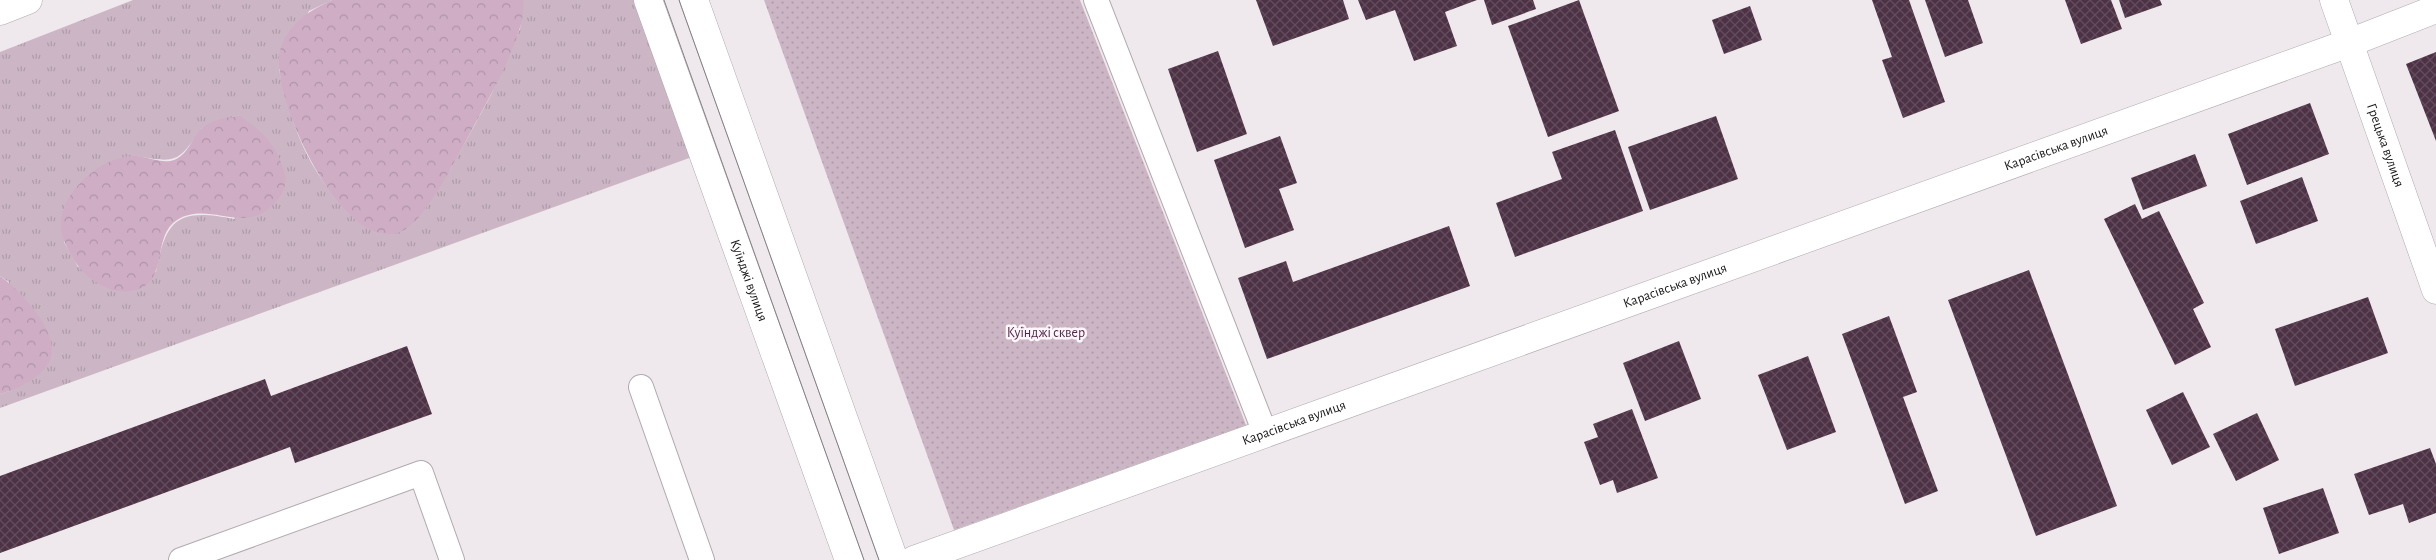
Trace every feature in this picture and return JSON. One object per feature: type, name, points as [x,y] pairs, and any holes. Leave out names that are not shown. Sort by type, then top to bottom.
[{"type":"main road","points":[[0,11],[28,0]]},
{"type":"main road","name":"Куїнджі вулиця","points":[[648,0],[849,560]]},
{"type":"main road","points":[[694,0],[894,560]]},
{"type":"main road","name":"Грецька вулиця","points":[[2334,0],[2436,290]]},
{"type":"main road","name":"Карасівська вулиця","points":[[914,560],[2349,43],[2436,9]]},
{"type":"lane","points":[[1096,0],[1265,433]]},
{"type":"lane","points":[[641,387],[702,560]]},
{"type":"lane","points":[[181,560],[421,473],[452,560]]},
{"type":"green space","points":[[133,0],[332,0],[309,11],[279,70],[291,115],[307,155],[330,191],[364,225],[450,170],[491,95],[520,29],[523,0],[636,0],[692,157],[0,408],[0,394],[9,391],[9,282],[0,276],[0,52]],"holes":[[[202,128],[235,219],[200,215],[188,216],[178,221],[171,228],[165,239],[156,272],[78,267],[64,242],[135,156],[160,160],[175,158],[187,148]]]},
{"type":"green space","points":[[332,0],[523,0],[520,27],[499,80],[435,196],[425,210],[406,229],[383,234],[360,223],[338,201],[317,172],[300,138],[287,104],[280,74],[280,51],[283,42],[293,26],[307,14]]},
{"type":"green space","name":"Куїнджі сквер","points":[[764,0],[1080,0],[1246,425],[954,530]]},
{"type":"green space","points":[[240,116],[268,140],[278,155],[286,177],[279,198],[267,210],[255,216],[242,218],[203,214],[190,215],[177,220],[169,227],[165,236],[154,276],[148,284],[139,289],[133,291],[113,290],[94,281],[83,272],[68,249],[63,237],[61,221],[69,198],[83,180],[104,165],[126,157],[137,156],[165,161],[179,158],[205,126],[220,120]]},
{"type":"green space","points":[[0,276],[18,291],[36,312],[44,324],[52,347],[51,357],[43,371],[30,381],[0,394]]},
{"type":"building","points":[[1256,0],[1343,0],[1349,19],[1273,46]]},
{"type":"building","points":[[1358,0],[1477,0],[1445,12],[1457,46],[1414,61],[1395,10],[1366,20]]},
{"type":"building","points":[[1484,0],[1533,0],[1536,9],[1492,25]]},
{"type":"building","points":[[1579,0],[1619,111],[1548,137],[1508,26]]},
{"type":"building","points":[[1872,0],[1909,0],[1945,102],[1903,118],[1882,60],[1892,57]]},
{"type":"building","points":[[1925,0],[1968,0],[1983,43],[1945,57]]},
{"type":"building","points":[[2065,0],[2111,0],[2122,29],[2081,44]]},
{"type":"building","points":[[2119,0],[2160,0],[2162,5],[2125,18]]},
{"type":"building","points":[[1750,6],[1762,40],[1724,54],[1712,20]]},
{"type":"building","points":[[1218,51],[1247,134],[1197,152],[1168,69]]},
{"type":"building","points":[[2436,52],[2436,141],[2406,64]]},
{"type":"building","points":[[2310,103],[2329,154],[2247,185],[2228,134]]},
{"type":"building","points":[[1716,116],[1738,179],[1650,210],[1628,147]]},
{"type":"building","points":[[1615,130],[1643,211],[1515,257],[1496,203],[1562,179],[1552,152]]},
{"type":"building","points":[[1280,136],[1297,183],[1279,189],[1294,230],[1245,248],[1214,160]]},
{"type":"building","points":[[2195,154],[2207,186],[2143,210],[2131,178]]},
{"type":"building","points":[[2302,177],[2318,221],[2256,244],[2240,201]]},
{"type":"building","points":[[2135,204],[2142,219],[2159,211],[2204,303],[2193,309],[2211,347],[2175,365],[2104,219]]},
{"type":"building","points":[[1449,226],[1470,286],[1267,359],[1238,278],[1286,261],[1293,282]]},
{"type":"building","points":[[2029,270],[2117,506],[2036,536],[1948,300]]},
{"type":"building","points":[[2368,297],[2388,353],[2295,386],[2275,329]]},
{"type":"building","points":[[1889,316],[1917,392],[1903,397],[1938,491],[1905,504],[1842,334]]},
{"type":"building","points":[[1679,341],[1701,399],[1645,421],[1623,363]]},
{"type":"building","points":[[407,346],[432,414],[295,463],[290,447],[0,553],[0,476],[265,379],[271,396]]},
{"type":"building","points":[[1808,356],[1836,432],[1787,450],[1758,375]]},
{"type":"building","points":[[2183,392],[2210,447],[2172,465],[2146,410]]},
{"type":"building","points":[[1632,409],[1658,478],[1617,493],[1613,480],[1600,485],[1584,442],[1598,437],[1593,424]]},
{"type":"building","points":[[2257,413],[2279,460],[2236,481],[2213,434]]},
{"type":"building","points":[[2430,448],[2436,464],[2436,513],[2409,523],[2403,504],[2369,515],[2354,474]]},
{"type":"building","points":[[2323,488],[2339,533],[2279,554],[2263,508]]},
{"type":"tram line","points":[[664,0],[864,560]]},
{"type":"tram line","points":[[679,0],[879,560]]}]
